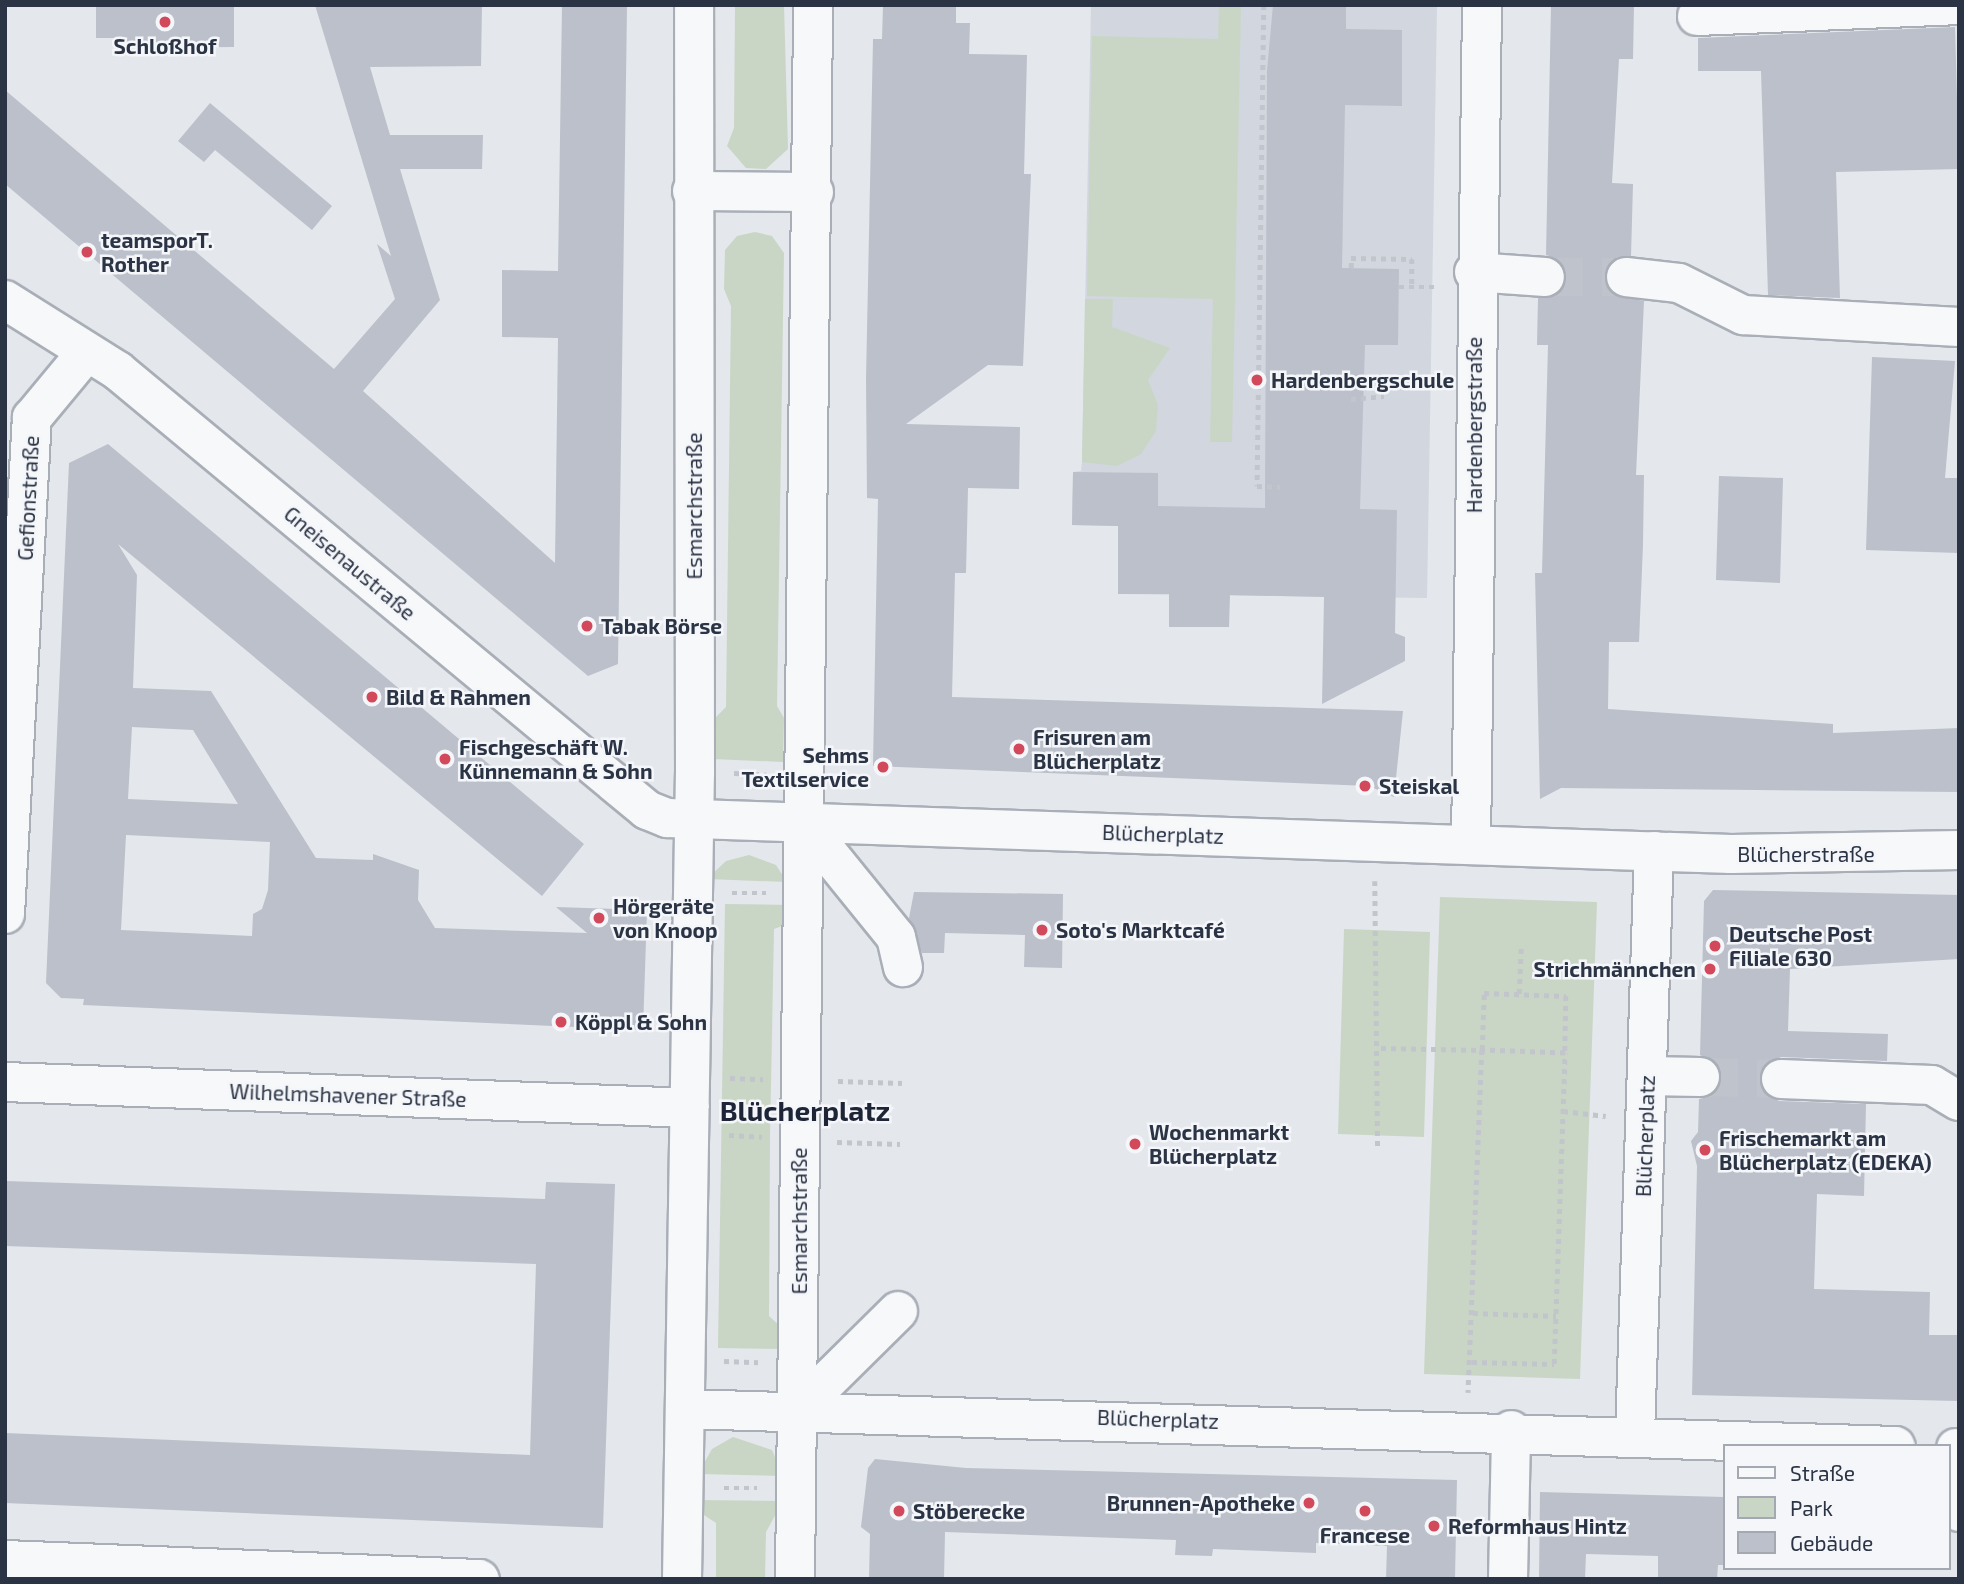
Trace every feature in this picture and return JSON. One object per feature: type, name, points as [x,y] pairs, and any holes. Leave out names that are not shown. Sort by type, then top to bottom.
[{"type":"street","name":"Esmarchstraße","points":[[682,1579],[695,821],[692,191],[694,5]]},
{"type":"street","name":"Esmarchstraße","points":[[795,1579],[802,821],[814,192],[813,5]]},
{"type":"street","name":"Hardenbergstraße","points":[[1471,845],[1474,272],[1482,5]]},
{"type":"street","points":[[1697,16],[1884,6],[1959,5]]},
{"type":"street","points":[[692,191],[814,192]]},
{"type":"street","points":[[1474,272],[1545,277]]},
{"type":"street","points":[[1626,277],[1679,283],[1743,315],[1959,327]]},
{"type":"street","name":"Gneisenaustraße","points":[[5,300],[118,371],[647,810],[695,821]]},
{"type":"street","name":"Gefionstraße","points":[[5,914],[32,418],[86,353]]},
{"type":"street","points":[[695,821],[802,821],[896,937],[903,967]]},
{"type":"street","name":"Blücherplatz","points":[[797,1411],[1635,1435],[1654,851],[802,821]]},
{"type":"street","name":"Blücherstraße","points":[[1654,851],[1850,856],[1959,850]]},
{"type":"street","points":[[1647,1076],[1700,1077]]},
{"type":"street","points":[[1781,1079],[1932,1085],[1959,1101]]},
{"type":"street","name":"Wilhelmshavener Straße","points":[[5,1082],[690,1106]]},
{"type":"street","points":[[685,1409],[797,1411],[898,1311]]},
{"type":"street","points":[[1508,1579],[1511,1430]]},
{"type":"street","points":[[1635,1435],[1848,1444]]},
{"type":"street","points":[[1954,1448],[1959,1512]]},
{"type":"street","points":[[5,1560],[480,1579]]},
{"type":"path","points":[[1264,5],[1265,88],[1257,486],[1280,487]]},
{"type":"path","points":[[1350,268],[1351,258],[1412,259],[1412,287]]},
{"type":"path","points":[[1351,399],[1384,396]]},
{"type":"path","points":[[695,772],[803,776]]},
{"type":"path","points":[[1376,841],[1381,1048],[1378,1150]]},
{"type":"path","points":[[1519,994],[1521,948]]},
{"type":"path","points":[[1471,1362],[1554,1364],[1566,996],[1484,993],[1471,1362],[1471,1375]]},
{"type":"path","points":[[1381,1048],[1565,1053]]},
{"type":"path","points":[[690,1106],[800,1079],[902,1083]]},
{"type":"path","points":[[690,1106],[800,1138],[900,1144]]},
{"type":"path","points":[[1563,1111],[1590,1115]]},
{"type":"path","points":[[1473,1313],[1556,1316]]},
{"type":"path","points":[[684,1487],[796,1489]]},
{"type":"shaded area","name":"Hardenbergschule","points":[[1091,5],[1437,5],[1427,598],[1118,594],[1118,526],[1072,525],[1073,472],[1081,471],[1082,462]]},
{"type":"green space","points":[[735,5],[784,5],[788,149],[766,169],[746,168],[727,146],[734,128]]},
{"type":"green space","points":[[1219,5],[1241,5],[1232,442],[1210,442],[1213,299],[1087,296],[1092,36],[1218,39]]},
{"type":"green space","points":[[755,232],[772,236],[784,253],[777,706],[784,718],[783,762],[712,759],[713,720],[726,707],[731,306],[724,289],[725,250],[737,236]]},
{"type":"green space","points":[[1085,299],[1113,299],[1112,327],[1170,348],[1148,380],[1158,405],[1156,431],[1141,454],[1117,466],[1082,462]]},
{"type":"green space","points":[[749,855],[776,865],[787,882],[707,879],[726,861]]},
{"type":"green space","points":[[1440,897],[1597,902],[1580,1379],[1424,1374]]},
{"type":"green space","points":[[725,904],[790,905],[790,923],[774,929],[770,1137],[769,1316],[782,1328],[784,1349],[718,1348]]},
{"type":"green space","points":[[1344,929],[1430,932],[1424,1137],[1338,1134]]},
{"type":"green space","points":[[733,1437],[772,1450],[783,1476],[698,1474],[712,1449]]},
{"type":"green space","points":[[695,1500],[783,1501],[766,1532],[765,1579],[716,1579],[716,1523],[695,1509]]},
{"type":"building","name":"Schloßhof","points":[[96,5],[234,5],[234,47],[115,48],[115,38],[96,38]]},
{"type":"building","points":[[315,5],[482,5],[481,66],[370,67],[390,135],[483,135],[482,169],[400,169],[440,300],[363,391],[555,563],[558,338],[502,337],[502,270],[558,271],[562,5],[627,5],[618,664],[588,676],[5,184],[5,90],[334,369],[395,299],[377,244],[391,256]]},
{"type":"building","points":[[883,5],[956,5],[956,23],[970,23],[969,54],[1027,55],[1024,174],[1031,174],[1023,366],[988,365],[906,424],[1020,427],[1019,489],[968,488],[966,573],[955,573],[952,697],[1403,711],[1394,797],[1369,786],[873,766],[878,499],[867,498],[866,379],[873,39],[882,39]]},
{"type":"building","points":[[1273,5],[1346,5],[1346,29],[1402,30],[1402,106],[1345,105],[1342,268],[1399,269],[1398,345],[1365,345],[1360,509],[1397,510],[1395,633],[1405,637],[1405,661],[1322,704],[1324,597],[1230,595],[1229,627],[1169,627],[1169,594],[1118,594],[1118,526],[1072,525],[1073,472],[1158,473],[1158,506],[1265,508],[1267,71]]},
{"type":"building","points":[[1551,5],[1634,5],[1633,59],[1619,59],[1612,183],[1633,184],[1631,256],[1617,257],[1604,275],[1614,295],[1644,301],[1636,475],[1644,475],[1643,545],[1639,642],[1609,642],[1608,709],[1833,724],[1833,733],[1959,728],[1959,792],[1561,788],[1540,799],[1535,573],[1542,573],[1548,345],[1537,345],[1538,298],[1555,296],[1567,278],[1558,259],[1546,255]]},
{"type":"building","points":[[1955,27],[1959,169],[1836,172],[1840,298],[1768,295],[1761,71],[1698,71],[1698,38]]},
{"type":"building","points":[[210,103],[332,206],[312,230],[215,150],[204,162],[178,141]]},
{"type":"building","points":[[1872,357],[1955,361],[1945,478],[1959,478],[1959,553],[1866,550]]},
{"type":"building","points":[[108,444],[584,844],[542,896],[118,544],[137,575],[133,688],[211,691],[316,858],[373,860],[373,854],[419,870],[418,900],[435,928],[587,933],[556,907],[647,910],[643,1030],[83,1005],[84,999],[61,998],[46,983],[69,463]],"holes":[[[132,727],[193,730],[238,804],[128,799]],[[126,835],[270,842],[268,890],[262,909],[253,914],[252,936],[121,930]]]},
{"type":"building","points":[[1719,476],[1783,478],[1780,583],[1716,580]]},
{"type":"building","points":[[1713,890],[1959,895],[1959,959],[1790,969],[1788,1031],[1888,1034],[1887,1061],[1781,1057],[1763,1067],[1759,1079],[1762,1090],[1779,1101],[1866,1104],[1864,1196],[1817,1194],[1814,1289],[1930,1292],[1929,1335],[1959,1335],[1959,1401],[1692,1395],[1697,1166],[1691,1141],[1698,1132],[1699,1099],[1711,1096],[1722,1078],[1719,1066],[1700,1055],[1704,901]]},
{"type":"building","points":[[914,892],[1063,894],[1062,968],[1024,967],[1025,935],[945,933],[944,953],[922,953],[909,918]]},
{"type":"building","points":[[5,1181],[545,1199],[546,1182],[615,1184],[603,1528],[5,1503],[5,1433],[530,1455],[536,1264],[5,1246]]},
{"type":"building","points":[[875,1459],[966,1468],[1457,1480],[1455,1579],[1386,1579],[1387,1546],[1316,1543],[1316,1553],[1213,1549],[1212,1556],[1175,1555],[1176,1540],[945,1532],[944,1579],[869,1579],[870,1534],[861,1527],[868,1468]]},
{"type":"building","points":[[1540,1492],[1722,1497],[1722,1565],[1718,1565],[1717,1579],[1658,1579],[1658,1556],[1586,1554],[1585,1579],[1539,1579]]},
{"type":"tunnel","points":[[1545,277],[1626,277]]},
{"type":"tunnel","points":[[1700,1077],[1781,1079]]},
{"type":"place","name":"Schloßhof","points":[[165,22]]},
{"type":"place","name":"teamsporT. Rother","points":[[87,252]]},
{"type":"place","name":"Hardenbergschule","points":[[1257,380]]},
{"type":"place","name":"Tabak Börse","points":[[587,626]]},
{"type":"place","name":"Bild & Rahmen","points":[[372,697]]},
{"type":"place","name":"Frisuren am Blücherplatz","points":[[1019,749]]},
{"type":"place","name":"Fischgeschäft W. Künnemann & Sohn","points":[[445,759]]},
{"type":"place","name":"Sehms Textilservice","points":[[883,767]]},
{"type":"place","name":"Steiskal","points":[[1365,786]]},
{"type":"place","name":"Hörgeräte von Knoop","points":[[599,918]]},
{"type":"place","name":"Soto's Marktcafé","points":[[1042,930]]},
{"type":"place","name":"Deutsche Post Filiale 630","points":[[1715,946]]},
{"type":"place","name":"Strichmännchen","points":[[1710,969]]},
{"type":"place","name":"Köppl & Sohn","points":[[561,1022]]},
{"type":"place","name":"Wochenmarkt Blücherplatz","points":[[1135,1144]]},
{"type":"place","name":"Frischemarkt am Blücherplatz (EDEKA)","points":[[1705,1150]]},
{"type":"place","name":"Brunnen-Apotheke","points":[[1309,1503]]},
{"type":"place","name":"Stöberecke","points":[[899,1511]]},
{"type":"place","name":"Francese","points":[[1365,1511]]},
{"type":"place","name":"Reformhaus Hintz","points":[[1434,1526]]},
{"type":"district","name":"Blücherplatz","points":[[805,1110]]}]
